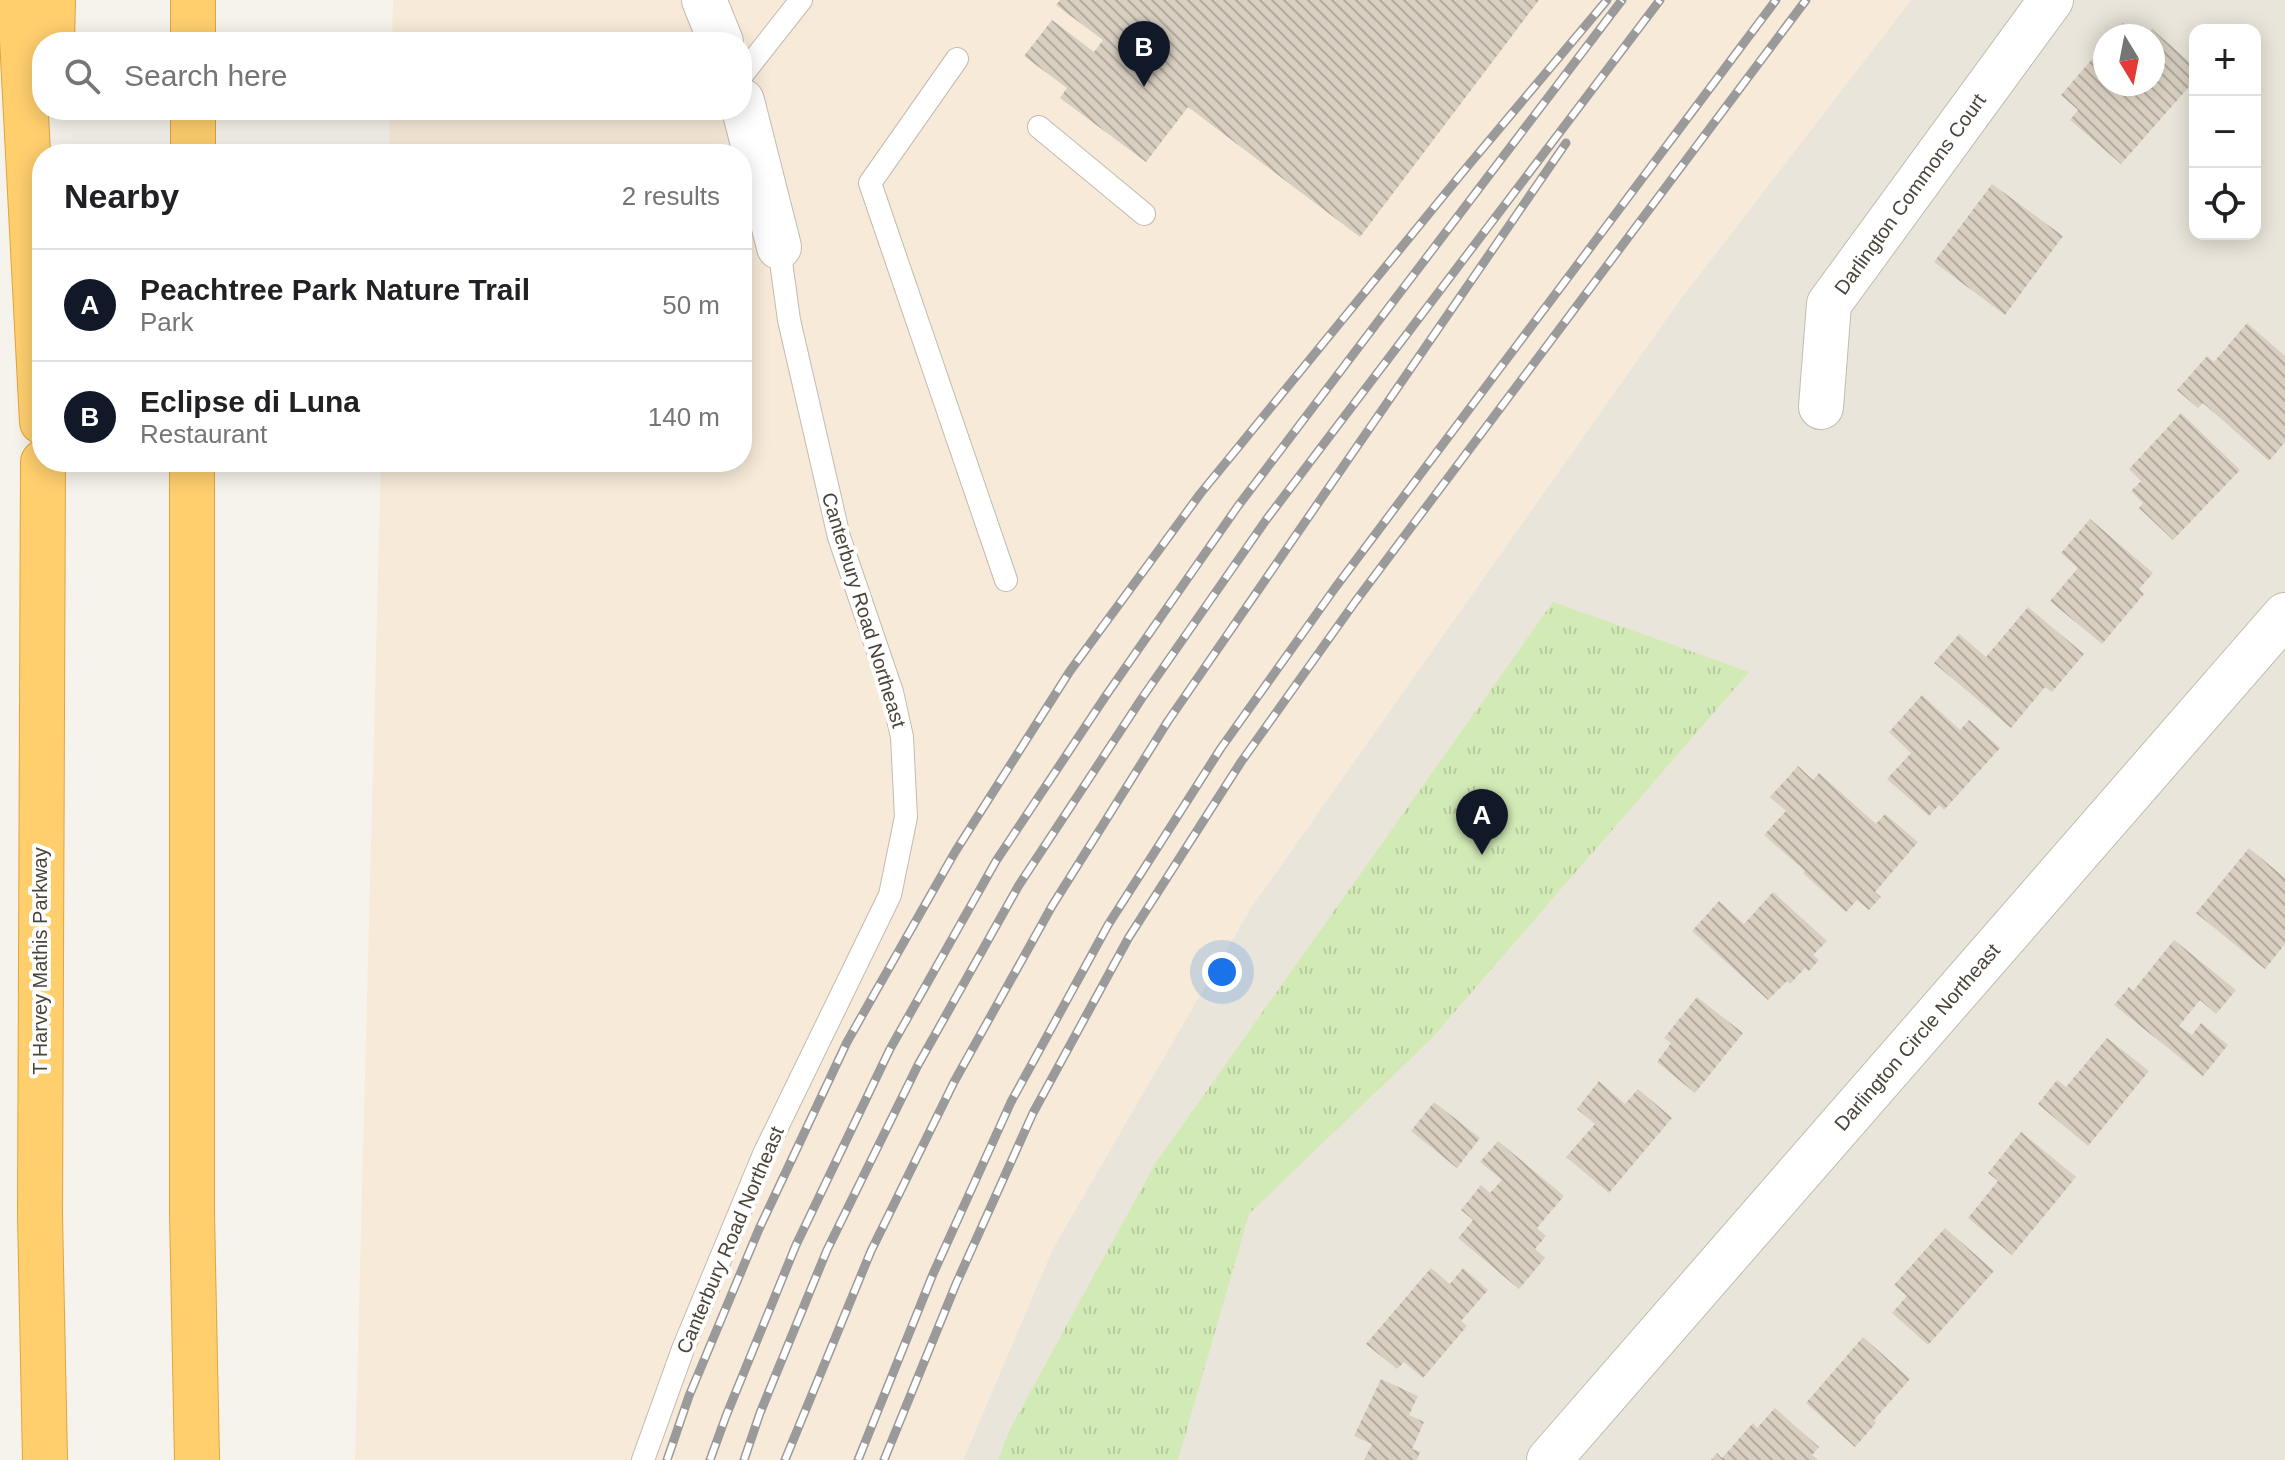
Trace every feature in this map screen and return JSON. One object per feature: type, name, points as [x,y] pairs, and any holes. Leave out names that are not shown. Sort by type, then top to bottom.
[{"type":"highway","points":[[20,0],[32,230]]},
{"type":"highway","points":[[52,32],[53,0]]},
{"type":"highway","points":[[193,0],[193,32]]},
{"type":"highway","points":[[50,144],[51,120]]},
{"type":"highway","points":[[193,120],[193,144]]},
{"type":"highway","name":"T Harvey Mathis Parkway","points":[[43,472],[40,1215],[45,1460]]},
{"type":"highway","points":[[192,472],[192,1183],[197,1460]]},
{"type":"street","points":[[704,0],[717,32]]},
{"type":"street","name":"Darlington Commons Court","points":[[1821,407],[1829,304],[2051,0]]},
{"type":"street","name":"Canterbury Road Northeast","points":[[747,120],[779,247]]},
{"type":"street","name":"Darlington Circle Northeast","points":[[1549,1460],[2285,615]]},
{"type":"lane","points":[[752,62],[801,0]]},
{"type":"lane","points":[[957,59],[870,183],[1006,580]]},
{"type":"lane","points":[[1039,127],[1144,214]]},
{"type":"lane","name":"Canterbury Road Northeast","points":[[643,1460],[683,1349],[764,1154],[890,895],[906,817],[902,737],[892,692],[839,537],[789,320],[779,247]]},
{"type":"shaded area","points":[[393,0],[1911,0],[1679,301],[1250,909],[1053,1248],[963,1460],[355,1460],[381,472],[752,472],[752,144],[389,144],[390,120],[752,120],[752,32],[392,32]]},
{"type":"shaded area","points":[[1911,0],[2285,0],[2285,1460],[963,1460],[1053,1248],[1250,909],[1679,301]]},
{"type":"green space","points":[[1553,602],[1749,672],[1431,1039],[1249,1214],[1178,1460],[998,1460],[1010,1429],[1155,1164]]},
{"type":"building","points":[[1060,0],[1539,0],[1360,237],[1188,107],[1146,162],[1060,98],[1067,88],[1024,56],[1052,20],[1094,52],[1103,40],[1056,5]]},
{"type":"building","points":[[2165,40],[2189,62],[2189,87],[2121,164],[2070,120],[2078,110],[2061,95],[2093,58],[2093,96],[2165,96]]},
{"type":"building","points":[[1992,184],[2063,236],[2005,315],[1934,262]]},
{"type":"building","points":[[2247,323],[2285,356],[2285,442],[2269,461],[2203,403],[2198,408],[2177,390],[2207,356],[2214,362]]},
{"type":"building","points":[[2181,413],[2240,470],[2173,540],[2139,508],[2143,503],[2131,491],[2141,481],[2129,469]]},
{"type":"building","points":[[2090,519],[2153,573],[2139,589],[2144,594],[2102,644],[2050,601],[2078,568],[2061,553]]},
{"type":"building","points":[[2028,607],[2084,654],[2052,692],[2045,687],[2011,728],[1934,663],[1959,634],[1986,657]]},
{"type":"building","points":[[1922,695],[1960,730],[1969,720],[2000,748],[1944,810],[1939,805],[1929,816],[1887,779],[1911,753],[1889,732]]},
{"type":"building","points":[[1798,766],[1813,780],[1819,773],[1876,824],[1885,814],[1918,842],[1875,892],[1881,897],[1869,910],[1857,900],[1846,912],[1764,835],[1786,811],[1770,797]]},
{"type":"building","points":[[2249,848],[2285,878],[2285,944],[2265,969],[2196,913]]},
{"type":"building","points":[[1773,892],[1827,941],[1813,955],[1819,960],[1809,971],[1805,968],[1768,1000],[1692,931],[1719,901],[1744,924]]},
{"type":"building","points":[[2174,940],[2236,990],[2216,1014],[2200,1000],[2179,1026],[2192,1035],[2201,1023],[2228,1045],[2203,1076],[2114,1005],[2129,987],[2133,991]]},
{"type":"building","points":[[1697,997],[1743,1033],[1695,1093],[1657,1062],[1671,1043],[1664,1038]]},
{"type":"building","points":[[2107,1038],[2149,1071],[2088,1146],[2038,1104],[2057,1080],[2066,1087]]},
{"type":"building","points":[[1599,1081],[1625,1104],[1638,1089],[1672,1118],[1609,1193],[1566,1157],[1595,1124],[1577,1109]]},
{"type":"building","points":[[1434,1102],[1480,1138],[1457,1168],[1411,1131]]},
{"type":"building","points":[[2021,1132],[2076,1177],[2012,1255],[1968,1218],[1998,1181],[1988,1173]]},
{"type":"building","points":[[1498,1141],[1564,1196],[1537,1228],[1546,1236],[1535,1249],[1545,1258],[1519,1289],[1458,1238],[1473,1220],[1461,1210],[1481,1185],[1490,1193],[1502,1180],[1480,1162]]},
{"type":"building","points":[[1945,1228],[1994,1271],[1928,1345],[1892,1313],[1907,1296],[1894,1285]]},
{"type":"building","points":[[1431,1268],[1450,1284],[1463,1268],[1488,1290],[1461,1321],[1467,1326],[1423,1378],[1404,1362],[1397,1369],[1366,1344]]},
{"type":"building","points":[[1863,1337],[1910,1379],[1855,1447],[1806,1403]]},
{"type":"building","points":[[1381,1379],[1418,1396],[1409,1415],[1424,1422],[1412,1449],[1420,1452],[1417,1460],[1364,1460],[1372,1444],[1354,1436]]},
{"type":"building","points":[[1775,1408],[1819,1447],[1812,1455],[1818,1460],[1711,1460],[1717,1453],[1722,1458],[1753,1423],[1757,1428]]},
{"type":"railway","points":[[667,1460],[689,1396],[759,1229],[847,1042],[955,852],[1070,671],[1200,494],[1607,0]]},
{"type":"railway","points":[[710,1460],[796,1245],[890,1049],[996,861],[1238,506],[1622,0]]},
{"type":"railway","points":[[744,1460],[827,1250],[918,1065],[1019,885],[1142,698],[1266,520],[1660,0]]},
{"type":"railway","points":[[858,1460],[933,1274],[1011,1102],[1108,925],[1221,748],[1335,588],[1776,0]]},
{"type":"railway","points":[[884,1460],[956,1284],[1033,1113],[1129,937],[1241,762],[1355,602],[1806,0]]},
{"type":"railway","points":[[785,1460],[871,1251],[954,1082],[1052,906],[1168,721],[1566,143]]},
{"type":"place","name":"Eclipse di Luna","points":[[1144,87]]},
{"type":"place","name":"Peachtree Park Nature Trail","points":[[1482,855]]}]
